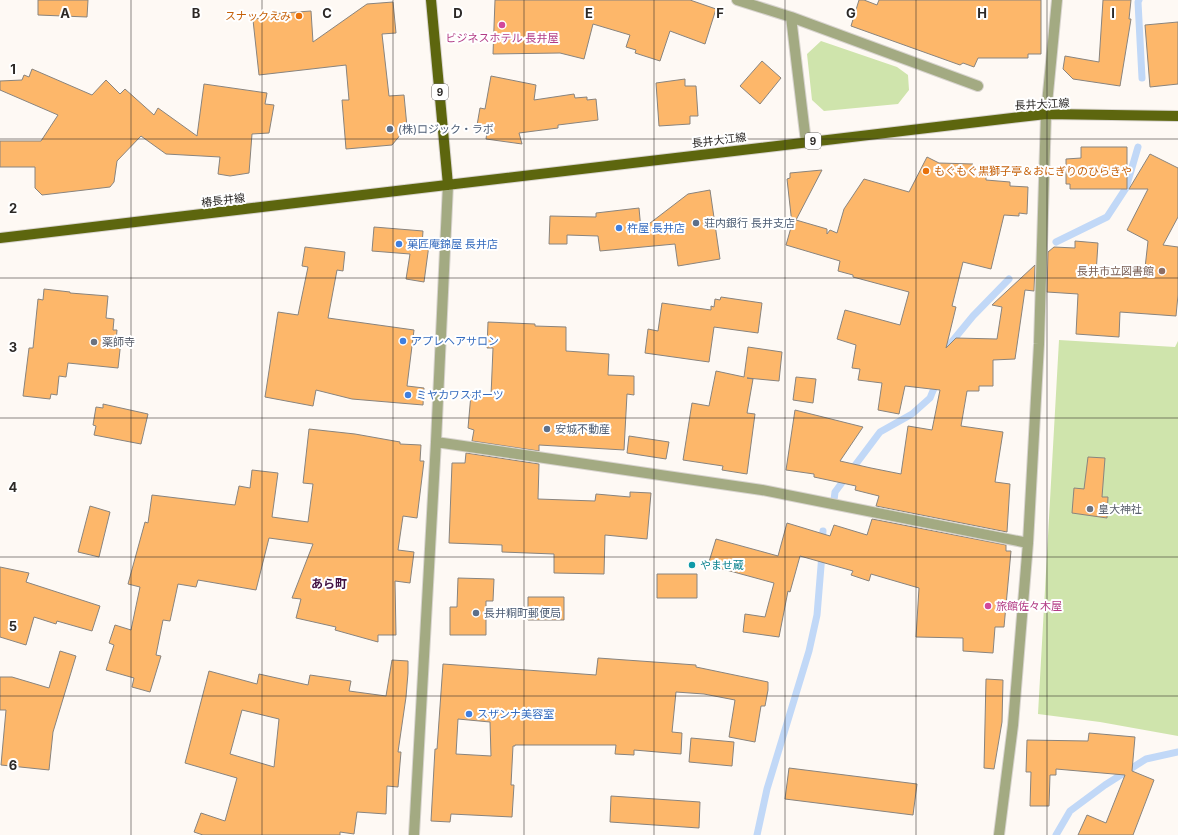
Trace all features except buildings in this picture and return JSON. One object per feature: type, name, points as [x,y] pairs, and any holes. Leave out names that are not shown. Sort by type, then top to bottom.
[{"type":"main road","name":"9","points":[[431,0],[448,185]]},
{"type":"main road","name":"長井大江線","points":[[448,185],[1046,114],[1178,116]]},
{"type":"main road","name":"椿長井線","points":[[0,238],[448,185]]},
{"type":"street","points":[[737,0],[791,17],[978,86]]},
{"type":"street","points":[[999,835],[1013,725],[1028,544],[1039,344],[1046,114],[1057,0]]},
{"type":"street","points":[[791,17],[806,142]]},
{"type":"street","points":[[414,835],[436,442],[448,185]]},
{"type":"street","points":[[436,442],[762,490],[1028,544]]},
{"type":"green space","points":[[821,41],[897,67],[908,75],[909,90],[898,104],[824,111],[812,100],[807,54]]},
{"type":"green space","points":[[1059,340],[1175,347],[1178,341],[1178,736],[1100,722],[1038,714]]},
{"type":"waterway","points":[[1139,0],[1142,78]]},
{"type":"waterway","points":[[1056,242],[1107,217],[1126,188],[1138,147]]},
{"type":"waterway","points":[[948,351],[950,344],[973,316],[1009,279]]},
{"type":"waterway","points":[[834,500],[835,492],[880,432],[912,414],[930,398],[937,381]]},
{"type":"waterway","points":[[822,543],[823,531]]},
{"type":"waterway","points":[[757,835],[767,789],[809,651],[817,615],[822,554]]},
{"type":"waterway","points":[[1056,835],[1070,811],[1105,785],[1146,759],[1178,752]]},
{"type":"place","name":"スナックえみ","points":[[299,16]]},
{"type":"place","name":"ビジネスホテル 長井屋","points":[[502,25]]},
{"type":"place","name":"(株)ロジック・ラボ","points":[[390,129]]},
{"type":"place","name":"もぐもぐ黒獅子亭＆おにぎりのひらきや","points":[[926,171]]},
{"type":"place","name":"荘内銀行 長井支店","points":[[696,223]]},
{"type":"place","name":"杵屋 長井店","points":[[619,228]]},
{"type":"place","name":"菓匠庵錦屋 長井店","points":[[399,244]]},
{"type":"place","name":"長井市立図書館","points":[[1162,271]]},
{"type":"place","name":"アプレヘアサロン","points":[[403,341]]},
{"type":"place","name":"薬師寺","points":[[94,342]]},
{"type":"place","name":"ミヤカワスポーツ","points":[[408,395]]},
{"type":"place","name":"安城不動産","points":[[547,429]]},
{"type":"place","name":"皇大神社","points":[[1090,509]]},
{"type":"place","name":"やませ蔵","points":[[692,565]]},
{"type":"place","name":"旅館佐々木屋","points":[[988,606]]},
{"type":"place","name":"長井粡町郵便局","points":[[476,613]]},
{"type":"place","name":"スザンナ美容室","points":[[469,714]]},
{"type":"district","name":"あら町","points":[[329,583]]}]
